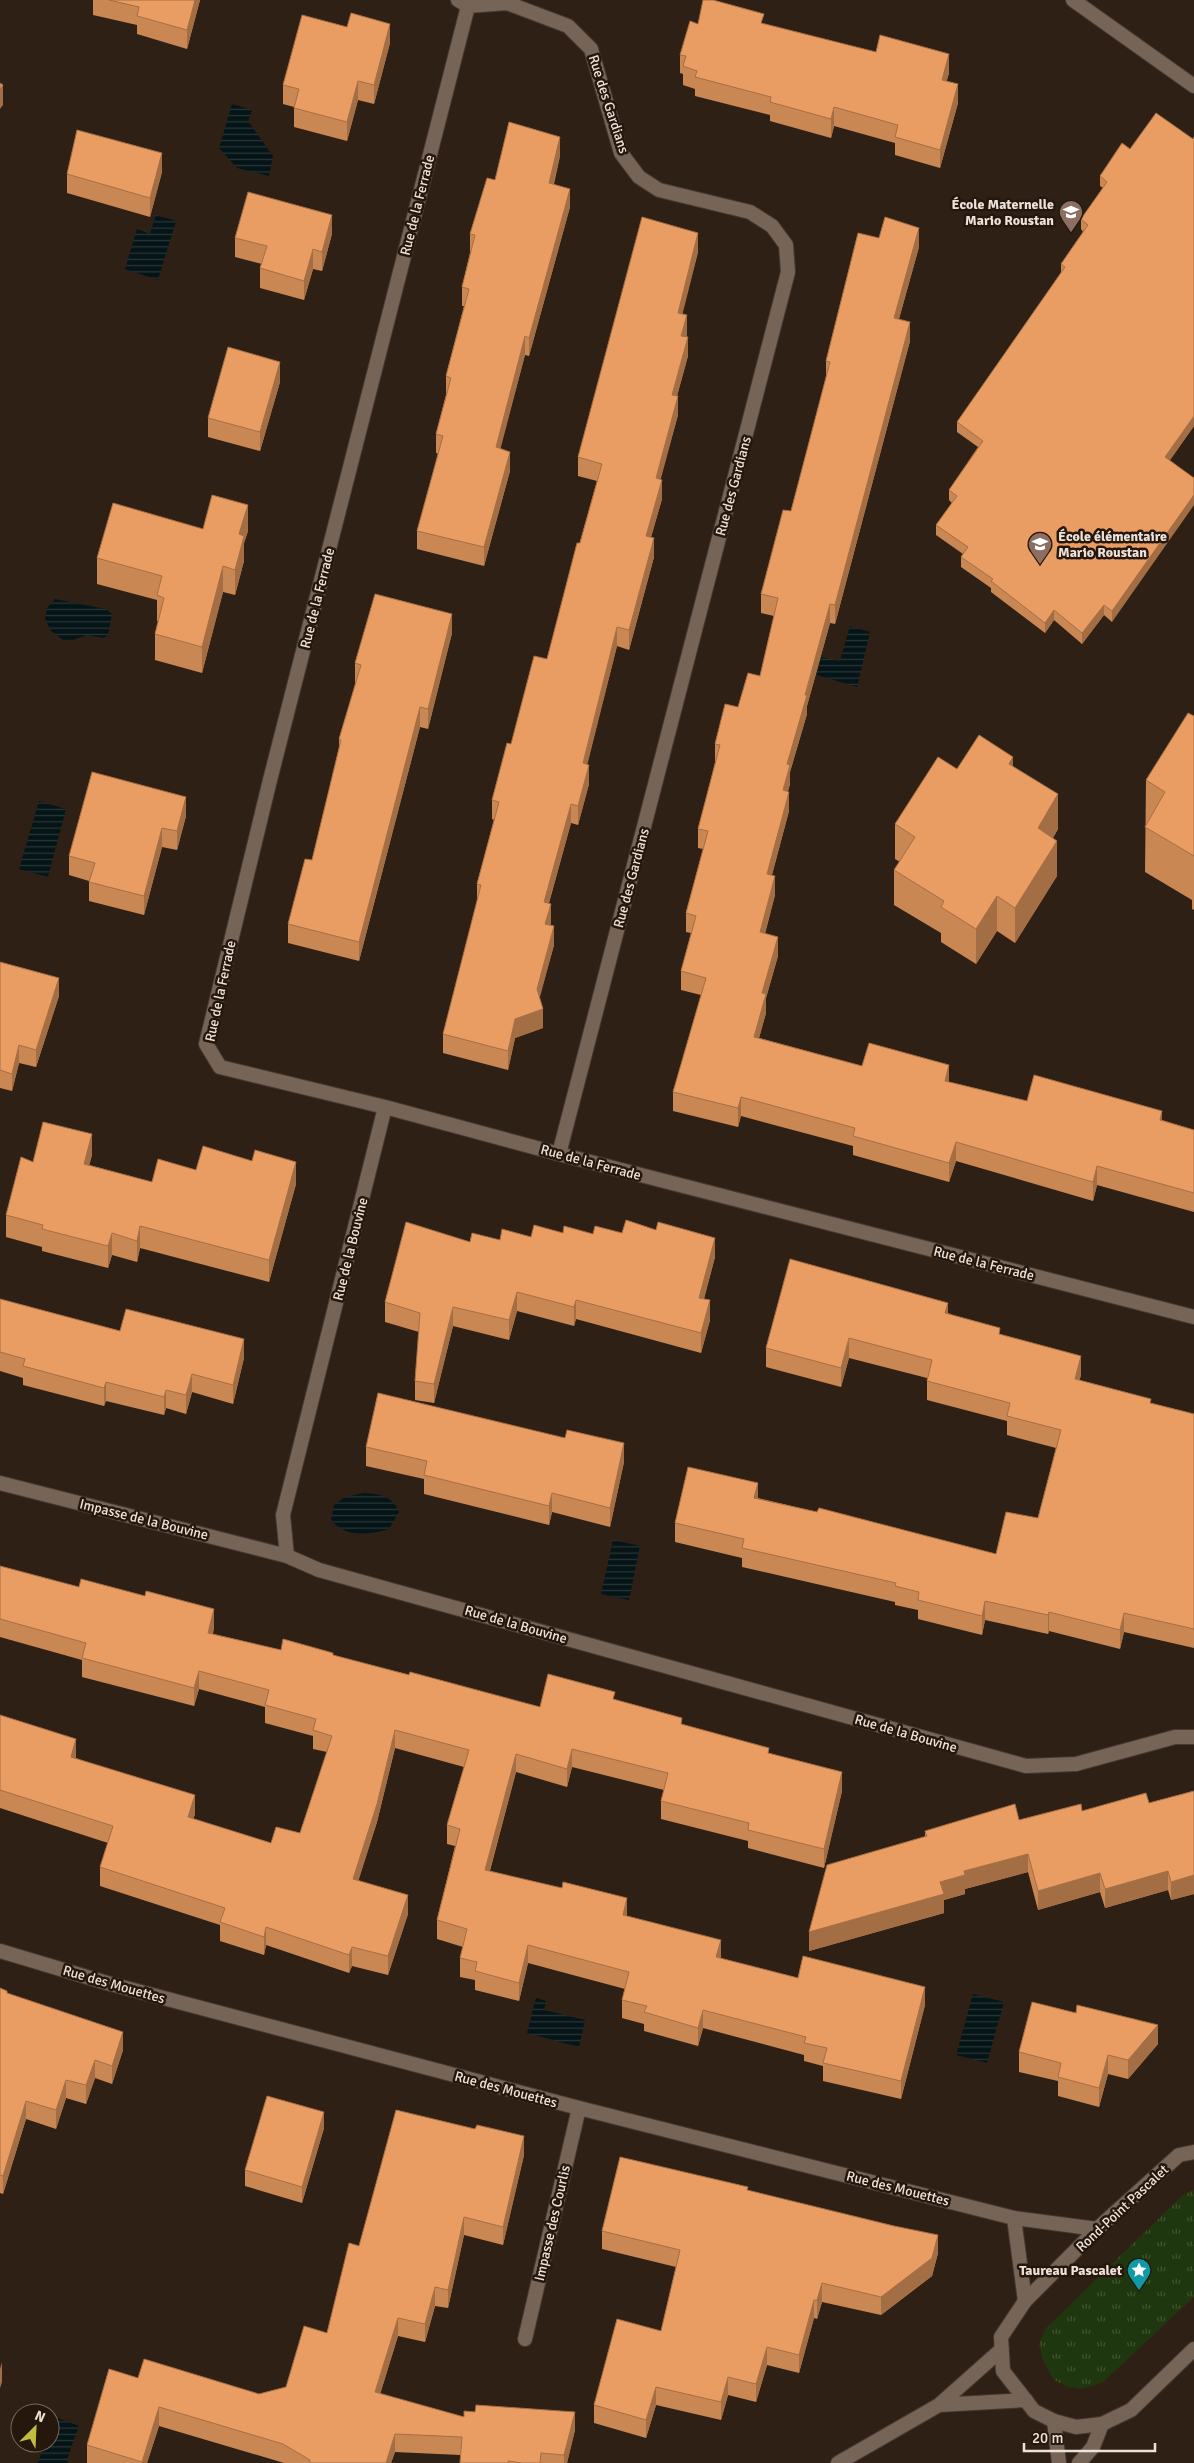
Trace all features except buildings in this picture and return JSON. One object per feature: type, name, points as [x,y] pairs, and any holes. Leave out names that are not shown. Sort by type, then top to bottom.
[{"type":"street","points":[[1073,0],[1194,86]]},
{"type":"street","name":"Rue de la Ferrade","points":[[463,3],[206,1044],[220,1067],[385,1107],[559,1154],[1194,1317]]},
{"type":"street","name":"Rue des Gardians","points":[[463,3],[507,3],[568,26],[591,49],[622,153],[639,177],[659,190],[750,212],[772,226],[786,245],[788,272],[559,1154]]},
{"type":"street","name":"Rue de la Bouvine","points":[[385,1107],[283,1515],[287,1556],[319,1570],[1026,1766],[1076,1764],[1175,1737],[1194,1737]]},
{"type":"street","name":"Impasse de la Bouvine","points":[[0,1482],[287,1556]]},
{"type":"street","name":"Rue des Mouettes","points":[[0,1951],[107,1983],[579,2108],[1014,2218],[1097,2229]]},
{"type":"street","name":"Impasse des Courlis","points":[[525,2339],[579,2108]]},
{"type":"street","name":"Rond-Point Pascalet","points":[[1194,2152],[1179,2155],[1097,2229],[1026,2301],[1001,2337],[1003,2371],[1034,2411],[1054,2421],[1076,2427],[1102,2424],[1131,2410],[1194,2349]]},
{"type":"street","points":[[1014,2218],[1026,2301]]},
{"type":"street","points":[[838,2463],[939,2405],[1002,2349]]},
{"type":"street","points":[[939,2405],[1026,2400]]},
{"type":"street","points":[[1054,2421],[1059,2463]]},
{"type":"street","points":[[1079,2463],[1093,2447],[1102,2424]]},
{"type":"green space","points":[[1194,2190],[1194,2297],[1103,2382],[1082,2389],[1068,2387],[1054,2380],[1043,2361],[1039,2344],[1046,2328],[1183,2195]]},
{"type":"shaded area","points":[[232,104],[252,110],[248,121],[273,156],[269,176],[237,168],[219,148]]},
{"type":"shaded area","points":[[156,215],[176,221],[158,280],[125,269],[137,229],[150,234]]},
{"type":"shaded area","points":[[55,599],[106,609],[112,614],[108,635],[103,638],[87,635],[73,640],[63,640],[51,631],[45,619],[47,608]]},
{"type":"shaded area","points":[[850,626],[870,632],[857,687],[817,675],[821,657],[840,661]]},
{"type":"shaded area","points":[[39,801],[66,809],[48,877],[19,869]]},
{"type":"shaded area","points":[[364,1493],[385,1496],[396,1506],[399,1512],[389,1529],[374,1533],[350,1532],[336,1525],[331,1519],[334,1505],[345,1497]]},
{"type":"shaded area","points":[[613,1540],[640,1546],[629,1600],[601,1594]]},
{"type":"shaded area","points":[[973,1994],[1004,2002],[987,2063],[956,2055]]},
{"type":"shaded area","points":[[536,1998],[546,2001],[544,2010],[585,2020],[579,2047],[527,2033]]},
{"type":"shaded area","points":[[60,2419],[79,2426],[67,2459],[68,2463],[38,2463],[41,2453],[60,2453]]},
{"type":"place","name":"École Maternelle Mario Roustan","points":[[1071,233]]},
{"type":"place","name":"École élémentaire Mario Roustan","points":[[1040,565]]},
{"type":"place","name":"Taureau Pascalet","points":[[1139,2291]]}]
